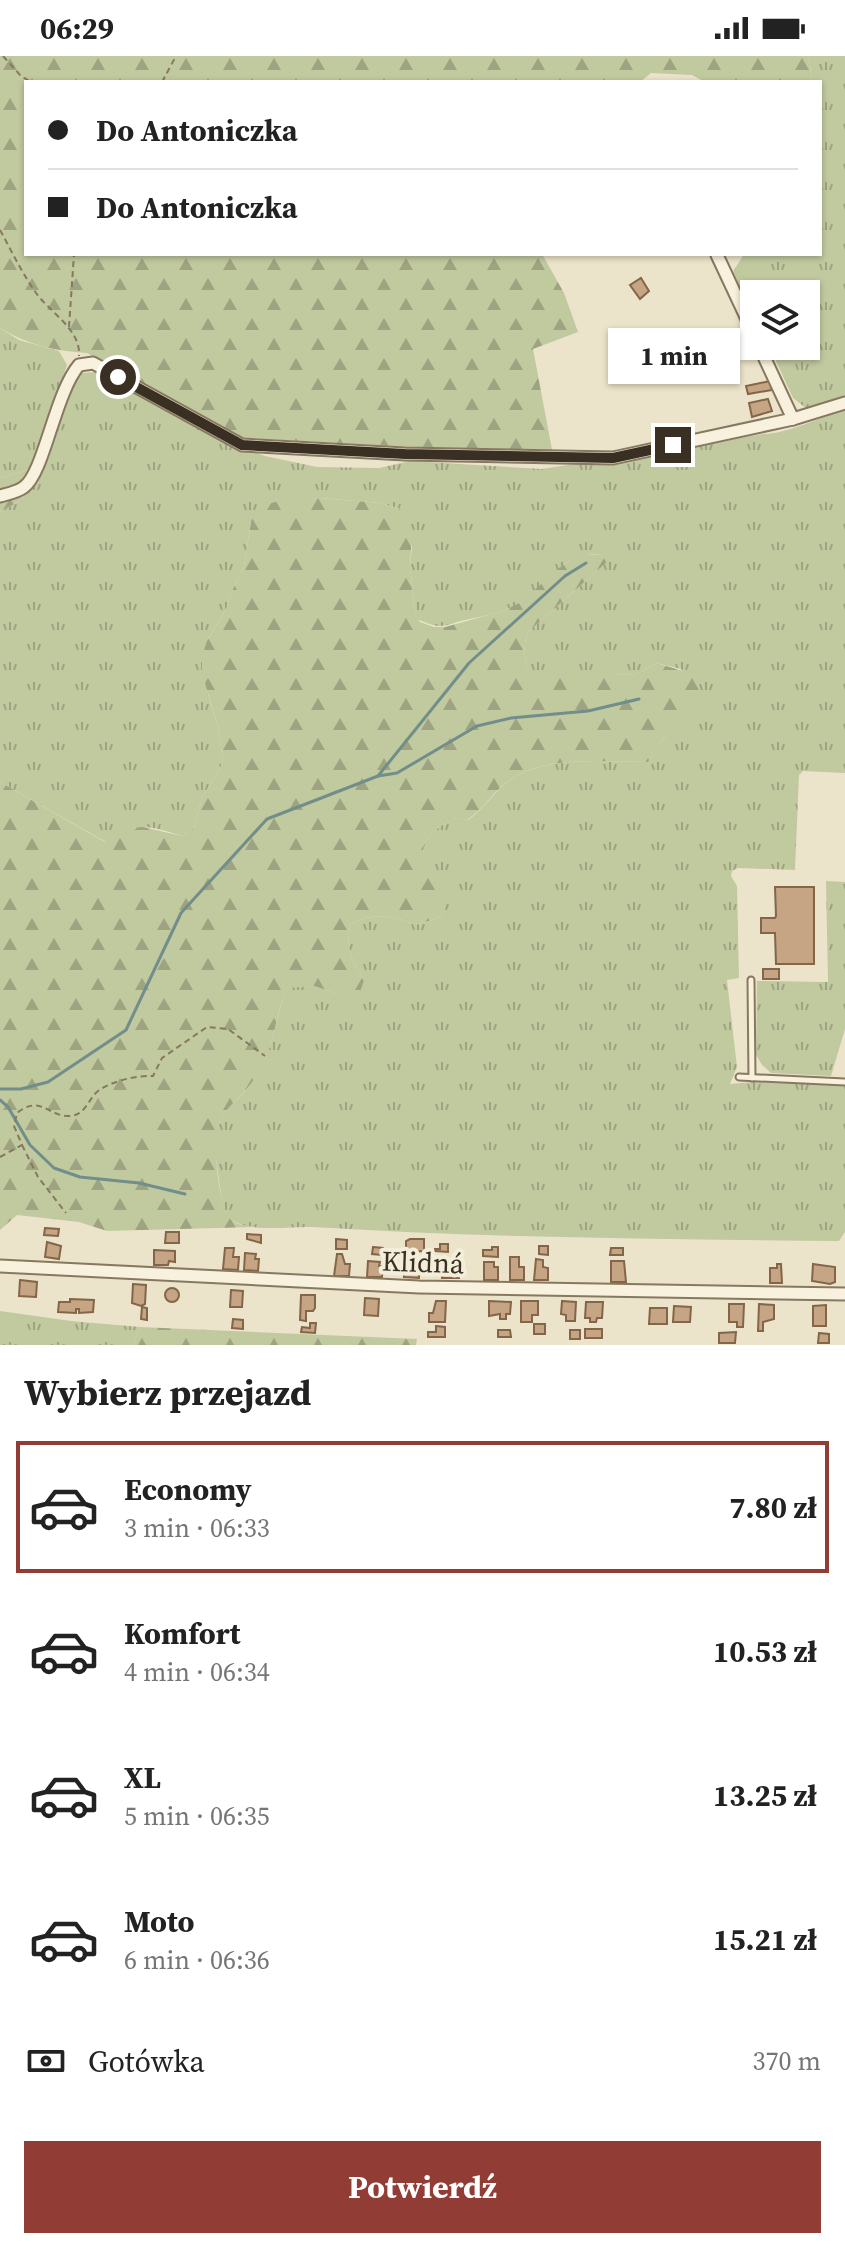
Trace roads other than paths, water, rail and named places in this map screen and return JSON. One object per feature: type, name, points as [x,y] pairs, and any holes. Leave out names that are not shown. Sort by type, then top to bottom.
[{"type":"street","points":[[717,256],[740,304]]},
{"type":"street","points":[[766,360],[793,419]]},
{"type":"street","points":[[0,496],[25,487],[68,377],[79,365],[93,363],[242,445],[405,454],[613,458],[793,419],[845,403]]},
{"type":"street","name":"Klidná","points":[[0,1266],[419,1287],[845,1294]]},
{"type":"lane","points":[[751,980],[752,1078]]},
{"type":"lane","points":[[739,1077],[845,1082]]},
{"type":"waterway","points":[[378,776],[469,663],[565,576],[586,563]]},
{"type":"waterway","points":[[0,1089],[21,1089],[48,1082],[126,1030],[181,913],[267,819],[378,776],[397,773],[477,726],[511,718],[588,711],[639,699]]},
{"type":"waterway","points":[[0,1100],[8,1107],[30,1145],[54,1168],[80,1177],[139,1183],[185,1194]]}]
